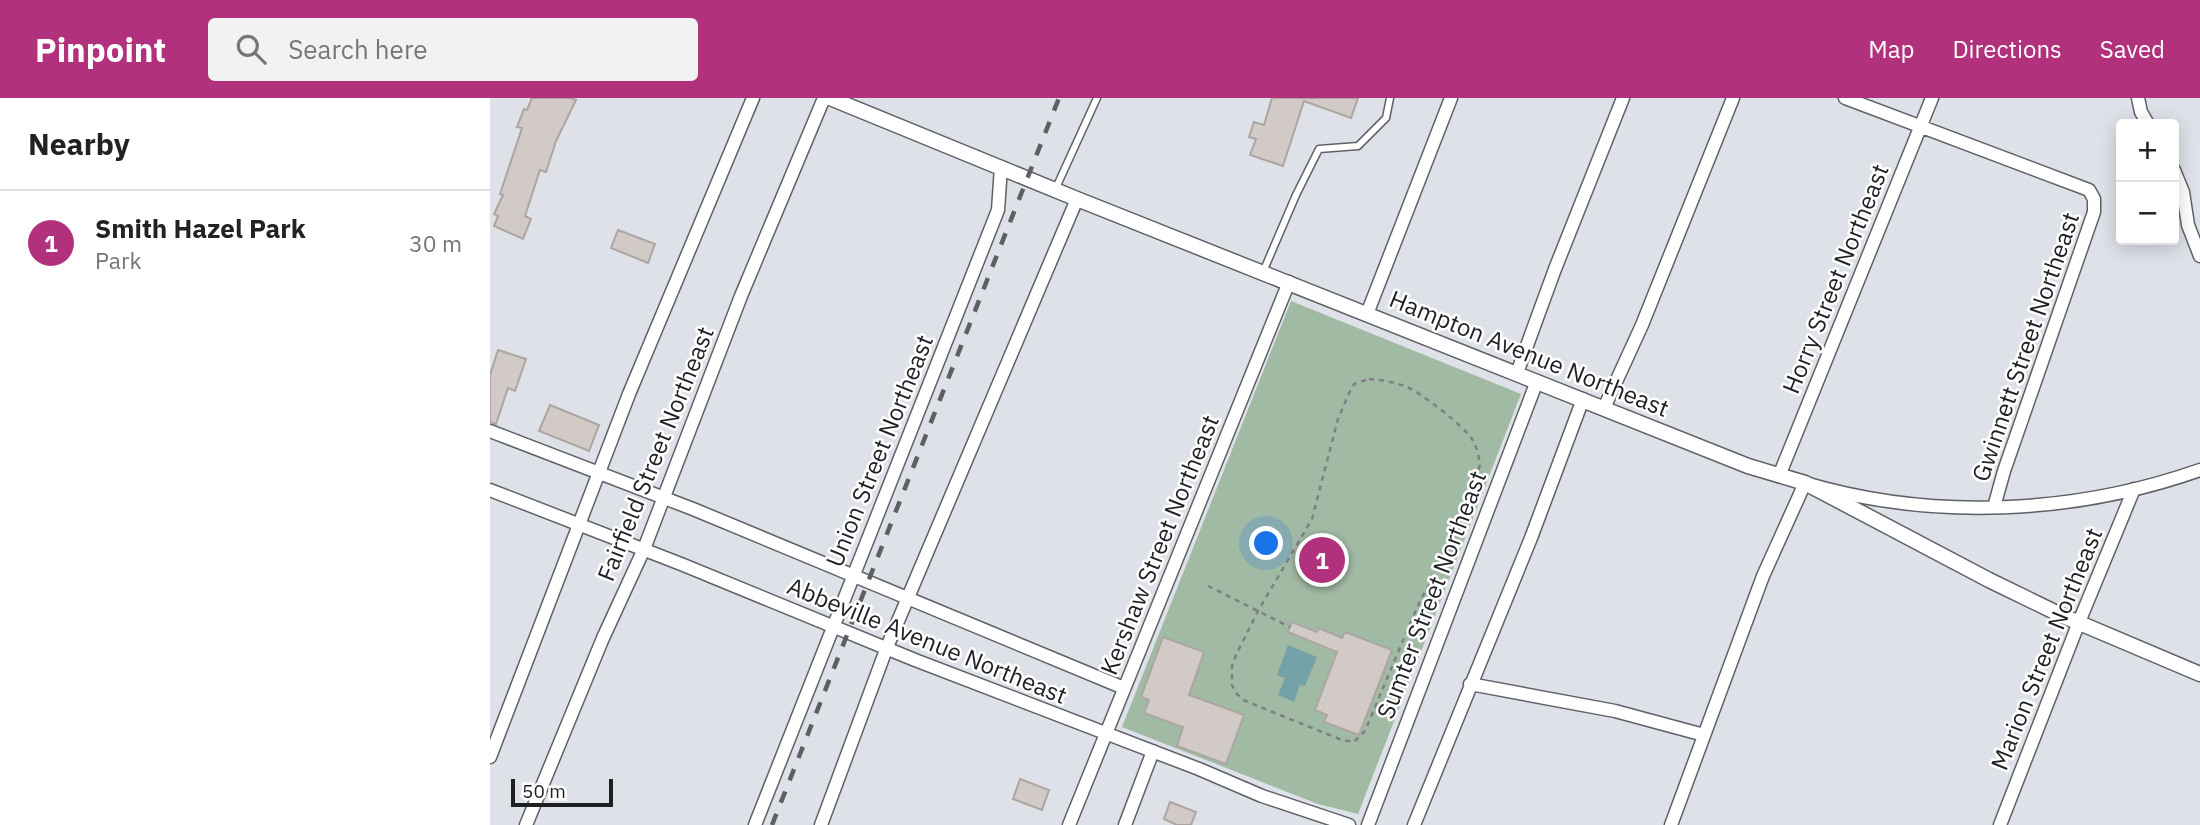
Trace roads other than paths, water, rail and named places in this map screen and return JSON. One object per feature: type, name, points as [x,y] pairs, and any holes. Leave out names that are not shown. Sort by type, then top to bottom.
[{"type":"street","name":"Fairfield Street Northeast","points":[[490,757],[655,328],[753,98]]},
{"type":"street","name":"Fairfield Street Northeast","points":[[526,825],[603,638],[644,550],[741,296],[824,98]]},
{"type":"street","name":"Hampton Avenue Northeast","points":[[831,98],[1076,199],[1748,466],[1805,483],[1989,580],[2200,674]]},
{"type":"street","points":[[1367,314],[1451,98]]},
{"type":"street","points":[[1517,373],[1623,98]]},
{"type":"street","points":[[1604,408],[1642,325],[1733,98]]},
{"type":"street","points":[[1845,98],[1920,126]]},
{"type":"street","name":"Horry Street Northeast","points":[[1779,475],[1932,98]]},
{"type":"street","points":[[2137,98],[2145,119]]},
{"type":"street","name":"Gwinnett Street Northeast","points":[[1920,126],[2089,190],[2094,199],[2094,212],[2081,254],[2004,471],[1994,507]]},
{"type":"street","name":"Union Street Northeast","points":[[755,825],[998,210],[1001,167]]},
{"type":"street","points":[[2179,182],[2188,225],[2200,256]]},
{"type":"street","points":[[821,825],[887,647],[1076,199]]},
{"type":"street","name":"Kershaw Street Northeast","points":[[1069,825],[1289,282]]},
{"type":"street","name":"Sumter Street Northeast","points":[[1368,825],[1536,381]]},
{"type":"street","points":[[1414,825],[1469,684],[1531,538],[1583,399]]},
{"type":"street","name":"Abbeville Avenue Northeast","points":[[490,431],[853,574],[1124,688]]},
{"type":"street","points":[[1671,825],[1763,576],[1805,483],[1842,494],[1881,501],[1994,507],[2075,501],[2134,489],[2200,470]]},
{"type":"street","name":"Marion Street Northeast","points":[[2000,825],[2134,489]]},
{"type":"street","name":"Abbeville Avenue Northeast","points":[[490,491],[580,524],[1262,796],[1349,825]]},
{"type":"street","points":[[1469,684],[1615,711],[1704,735]]},
{"type":"street","points":[[1125,825],[1153,751]]},
{"type":"lane","points":[[1055,190],[1097,98]]},
{"type":"lane","points":[[1263,272],[1319,149],[1358,146],[1386,118],[1390,98]]},
{"type":"water","points":[[1288,645],[1317,657],[1305,686],[1300,685],[1294,702],[1278,695],[1285,678],[1277,675]]},
{"type":"railway","points":[[772,825],[1059,98]]},
{"type":"place","name":"Smith Hazel Park","points":[[1322,560]]}]
